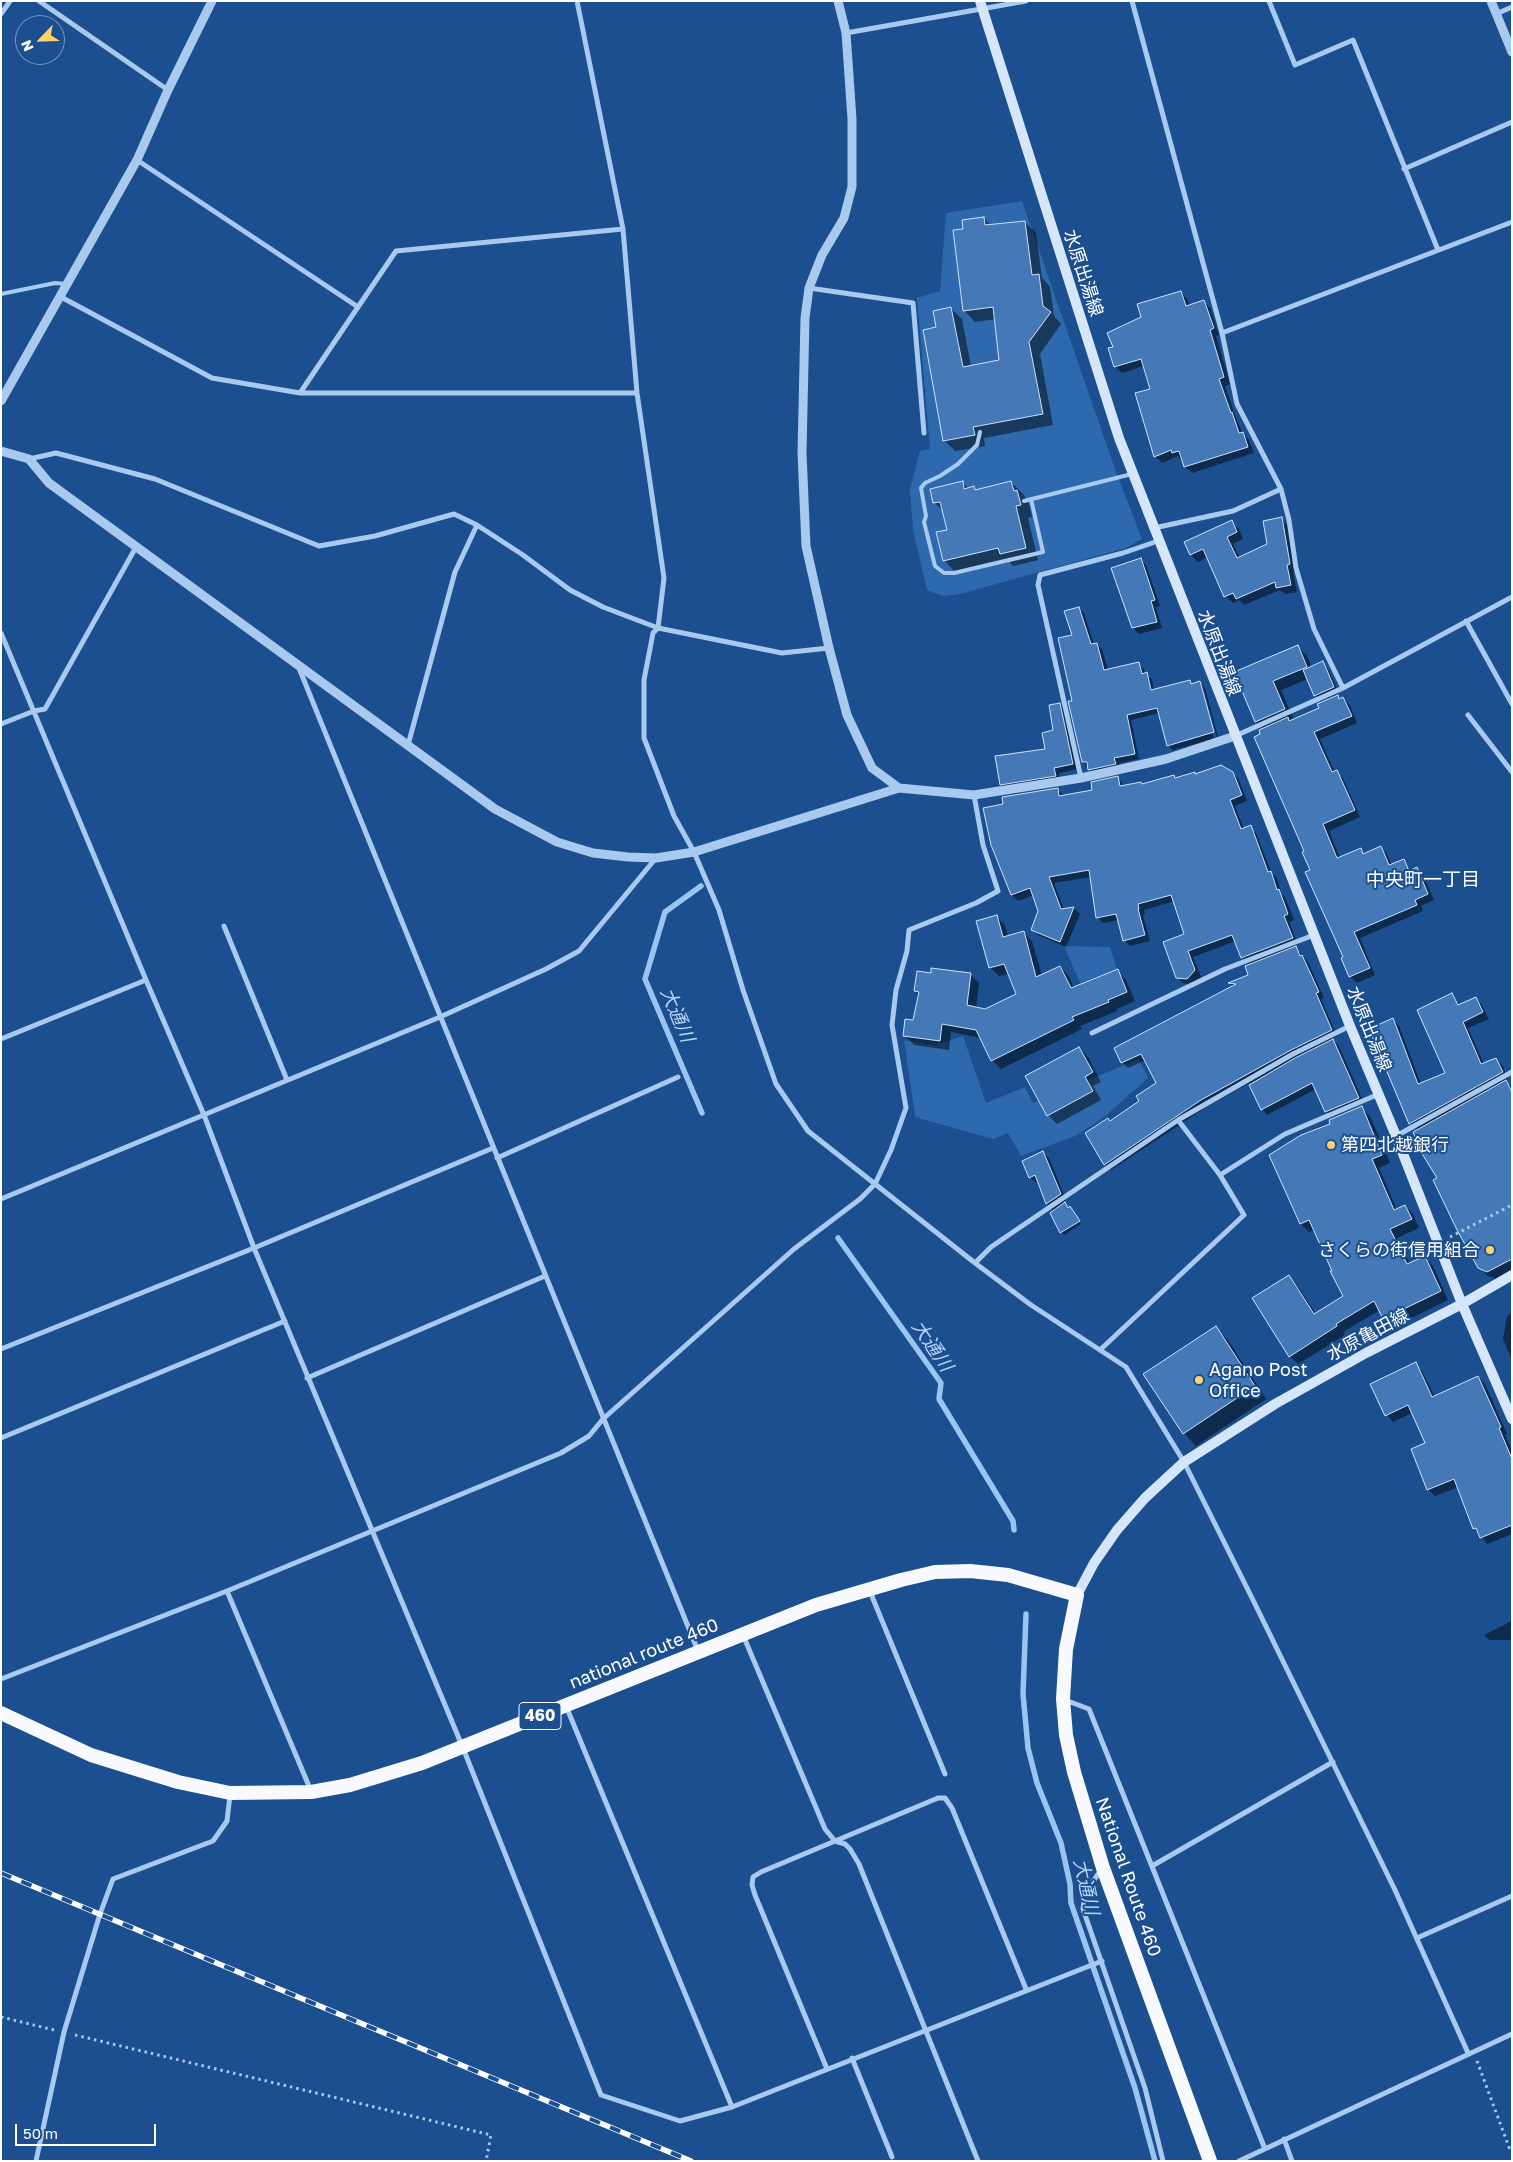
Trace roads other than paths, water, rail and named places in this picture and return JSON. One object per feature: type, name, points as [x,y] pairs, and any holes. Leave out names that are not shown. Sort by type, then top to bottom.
[{"type":"highway","name":"national route 460","points":[[1,1713],[91,1755],[178,1782],[230,1793],[311,1792],[350,1785],[391,1774],[462,1748],[698,1651],[816,1605],[869,1588],[935,1572],[970,1571],[1008,1575],[1077,1595]]},
{"type":"highway","name":"National Route 460","points":[[1077,1595],[1066,1650],[1063,1699],[1066,1736],[1074,1772],[1103,1868],[1210,2161]]},
{"type":"main road","name":"水原出湯線","points":[[981,5],[1132,474],[1350,1026],[1396,1136],[1462,1304],[1512,1419]]},
{"type":"main road","name":"水原亀田線","points":[[1077,1595],[1094,1563],[1117,1530],[1145,1498],[1184,1462],[1284,1399],[1366,1353],[1512,1276]]},
{"type":"street","points":[[1,14],[10,1]]},
{"type":"street","points":[[39,1],[168,90]]},
{"type":"street","points":[[1,401],[137,160],[168,90],[212,1]]},
{"type":"street","points":[[577,1],[623,228],[637,393],[664,578],[658,628],[653,633],[644,680],[644,738],[674,816],[694,852],[719,910],[743,990],[776,1084],[808,1131],[1031,1305],[1126,1367],[1184,1462],[1333,1762],[1470,2052]]},
{"type":"street","points":[[838,1],[846,33],[852,119],[852,187],[844,218],[822,255],[809,288],[805,318],[802,383],[802,453],[806,546],[829,648],[847,714],[872,768],[899,788]]},
{"type":"street","points":[[846,33],[981,5],[1026,1]]},
{"type":"street","points":[[1132,1],[1222,333],[1237,404],[1280,489],[1289,520],[1296,568],[1314,629],[1342,688]]},
{"type":"street","points":[[1269,1],[1296,65],[1353,40],[1438,250]]},
{"type":"street","points":[[1491,1],[1512,52]]},
{"type":"street","points":[[1496,14],[1512,7]]},
{"type":"street","points":[[1404,169],[1512,122]]},
{"type":"street","points":[[137,160],[358,307]]},
{"type":"street","points":[[1222,333],[1512,222]]},
{"type":"street","points":[[300,393],[396,252],[623,228]]},
{"type":"street","points":[[809,288],[912,303],[924,433]]},
{"type":"street","points":[[61,297],[212,378],[300,393],[637,393]]},
{"type":"street","points":[[1,451],[29,459],[56,453],[155,479],[319,546],[375,536],[454,514],[477,525],[523,555],[570,590],[603,607],[658,628],[782,653],[829,648]]},
{"type":"street","points":[[29,459],[49,483],[495,809],[557,842],[593,853],[628,857],[656,858],[694,852],[899,788],[974,795],[1081,778],[1166,759],[1234,736],[1342,688],[1512,597]]},
{"type":"street","points":[[1153,528],[1233,511],[1280,489]]},
{"type":"street","points":[[408,745],[455,572],[477,525]]},
{"type":"street","points":[[1081,778],[1038,585],[1040,575],[1123,553],[1158,541]]},
{"type":"street","points":[[1,724],[34,711],[45,709],[136,547]]},
{"type":"street","points":[[1466,621],[1512,704]]},
{"type":"street","points":[[1,632],[204,1115],[254,1248],[462,1748],[601,2096],[680,2121],[732,2107],[1102,1960]]},
{"type":"street","points":[[298,665],[698,1651]]},
{"type":"street","points":[[1468,715],[1512,772]]},
{"type":"street","points":[[1,1679],[227,1592],[562,1454],[589,1436],[603,1419],[794,1249],[860,1199],[874,1184],[891,1150],[906,1108],[892,1025],[896,990],[907,951],[909,930],[976,903],[998,891],[983,845],[974,795]]},
{"type":"street","points":[[1,1199],[440,1017],[546,969],[579,951],[656,858]]},
{"type":"street","points":[[224,926],[287,1080]]},
{"type":"street","points":[[1092,1033],[1226,969],[1314,935]]},
{"type":"street","points":[[1,1039],[146,980]]},
{"type":"street","points":[[975,1263],[992,1247],[1178,1120],[1293,1054],[1350,1026]]},
{"type":"street","points":[[1396,1136],[1512,1072]]},
{"type":"street","points":[[497,1158],[678,1077]]},
{"type":"street","points":[[1220,1175],[1285,1134],[1379,1094]]},
{"type":"street","points":[[1100,1350],[1244,1215],[1220,1175],[1178,1120]]},
{"type":"street","points":[[1,1349],[254,1248],[493,1148]]},
{"type":"street","points":[[307,1378],[545,1276]]},
{"type":"street","points":[[1,1438],[285,1321]]},
{"type":"street","points":[[869,1588],[945,1774]]},
{"type":"street","points":[[227,1592],[311,1792]]},
{"type":"street","points":[[743,1634],[825,1829],[835,1842],[845,1844],[850,1849],[858,1864],[978,2161]]},
{"type":"street","points":[[1063,1699],[1089,1709],[1265,2149]]},
{"type":"street","points":[[566,1706],[732,2107]]},
{"type":"street","points":[[1152,1866],[1333,1762]]},
{"type":"street","points":[[36,2161],[64,2032],[100,1914],[113,1879],[213,1841],[226,1821],[230,1793]]},
{"type":"street","points":[[827,2068],[752,1885],[753,1878],[761,1872],[938,1798],[945,1798],[952,1808],[1026,1989]]},
{"type":"street","points":[[1103,1868],[1085,1893],[1083,1909],[1145,2088],[1163,2161]]},
{"type":"street","points":[[1417,1938],[1512,1896]]},
{"type":"street","points":[[1239,2161],[1512,2034]]},
{"type":"street","points":[[852,2058],[892,2157]]},
{"type":"street","points":[[1284,2140],[1292,2161]]},
{"type":"lane","points":[[1,294],[55,283],[68,284]]},
{"type":"lane","points":[[980,432],[977,445],[958,464],[925,483],[921,488],[926,516],[924,522],[935,566],[944,573],[954,574],[1043,552],[1031,499]]},
{"type":"lane","points":[[1024,501],[1132,474]]},
{"type":"waterway","name":"大通川","points":[[701,886],[665,912],[645,979],[702,1113]]},
{"type":"waterway","name":"大通川","points":[[838,1238],[941,1383],[939,1399],[1013,1521],[1014,1530]]},
{"type":"waterway","name":"大通川","points":[[1026,1614],[1023,1694],[1028,1748],[1037,1783],[1061,1843],[1070,1884],[1071,1903],[1135,2088],[1155,2161]]},
{"type":"railway","points":[[1,1873],[691,2161]]},
{"type":"place","name":"第四北越銀行","points":[[1331,1145]]},
{"type":"place","name":"さくらの街信用組合","points":[[1490,1250]]},
{"type":"place","name":"Agano Post Office","points":[[1199,1380]]},
{"type":"district","name":"中央町一丁目","points":[[1423,880]]}]
